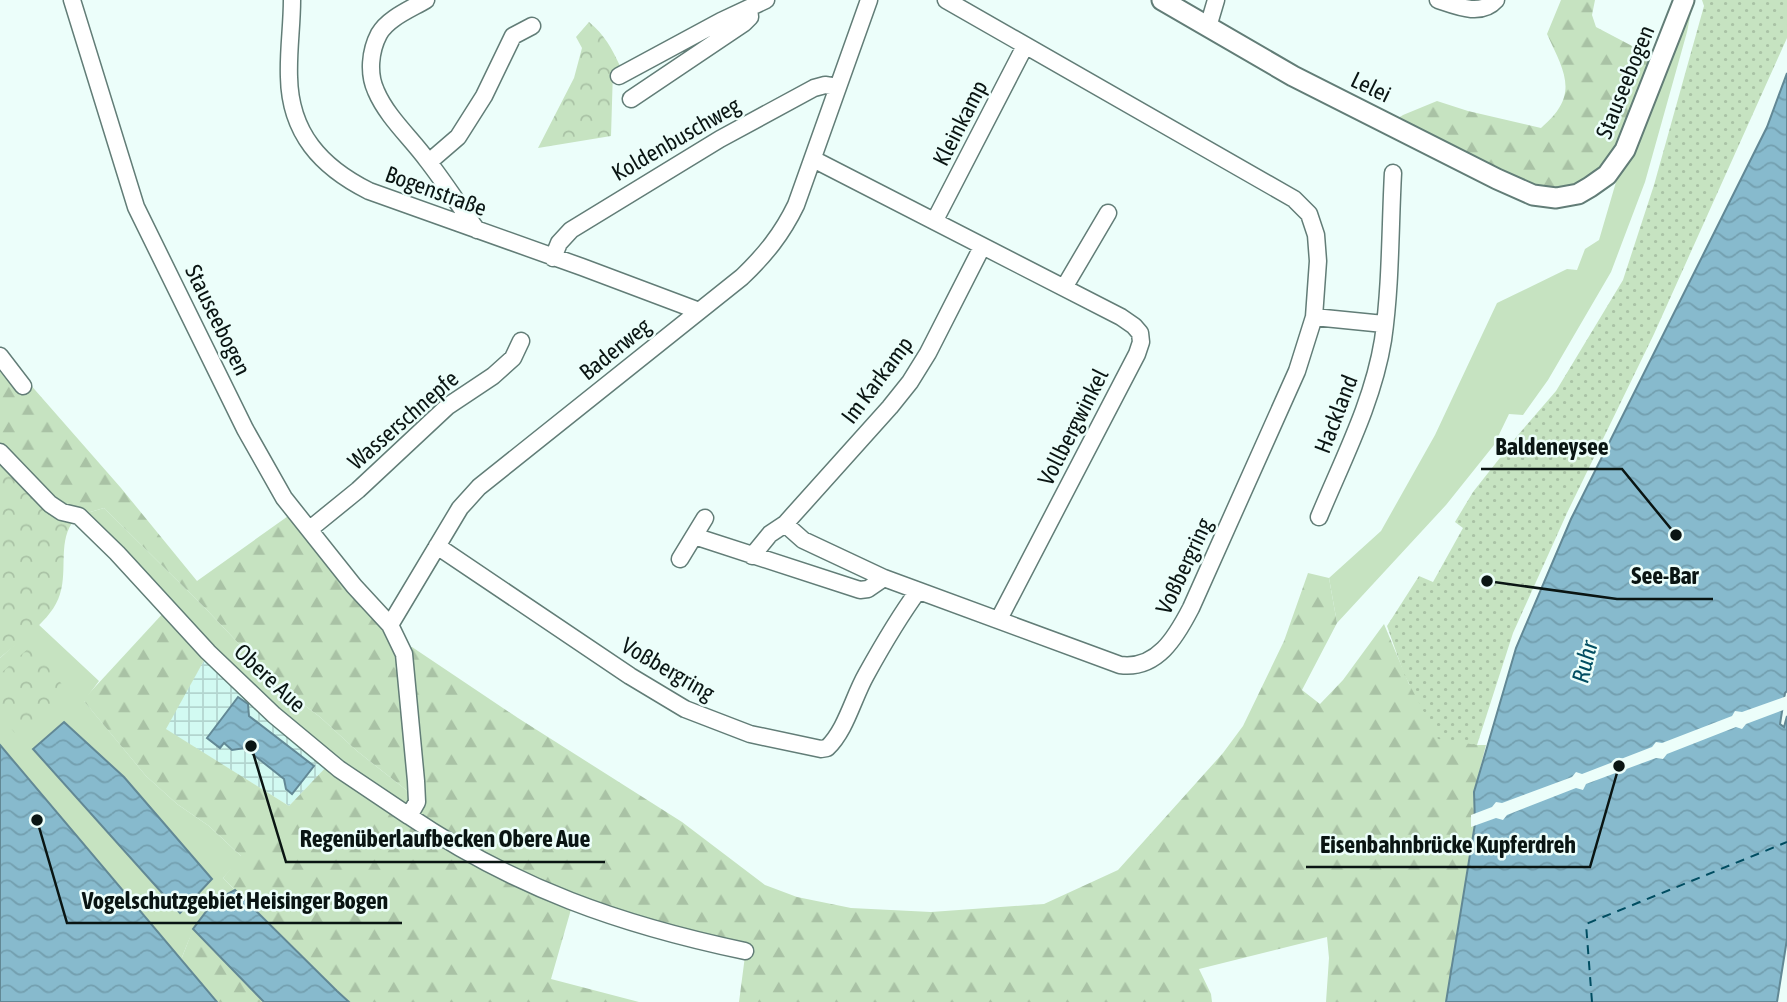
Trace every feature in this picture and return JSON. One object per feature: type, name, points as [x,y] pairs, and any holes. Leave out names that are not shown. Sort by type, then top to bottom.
[{"type":"street","name":"Stauseebogen","points":[[72,0],[135,207],[262,461],[284,498],[354,586],[390,625]]},
{"type":"street","name":"Bogenstraße","points":[[292,0],[289,78],[293,104],[305,138],[322,161],[344,178],[369,191],[699,311]]},
{"type":"street","points":[[426,0],[393,20],[380,32],[373,47],[371,61],[376,91],[477,230]]},
{"type":"street","points":[[619,76],[766,0]]},
{"type":"street","name":"Baderweg","points":[[390,625],[460,508],[479,487],[752,268],[783,232],[796,205],[869,0]]},
{"type":"street","name":"Voßbergring","points":[[437,546],[630,676],[685,709],[750,734],[821,749],[827,748],[838,734],[866,675],[919,591],[1120,665],[1138,666],[1154,659],[1161,652],[1192,608],[1297,371],[1314,317],[1317,247],[1312,222],[1303,206],[946,0]]},
{"type":"street","name":"Lelei","points":[[1161,0],[1293,76],[1497,179],[1533,195],[1567,197]]},
{"type":"street","points":[[1208,27],[1216,0]]},
{"type":"street","points":[[1438,0],[1473,9],[1491,6],[1496,0]]},
{"type":"street","name":"Stauseebogen","points":[[1567,197],[1600,180],[1616,165],[1625,150],[1684,0]]},
{"type":"street","points":[[631,99],[744,23],[750,17],[748,8]]},
{"type":"street","points":[[429,162],[458,137],[484,96],[513,36],[532,26]]},
{"type":"street","name":"Kleinkamp","points":[[935,220],[1025,46]]},
{"type":"street","name":"Koldenbuschweg","points":[[553,258],[559,243],[571,230],[680,162],[814,88],[825,85],[838,87]]},
{"type":"street","name":"Vollbergwinkel","points":[[813,159],[935,220],[982,247],[1065,286],[1134,326],[1140,333],[1141,342],[999,619]]},
{"type":"street","name":"Hackland","points":[[1319,517],[1367,402],[1379,356],[1384,324],[1393,173]]},
{"type":"street","points":[[1065,286],[1108,213]]},
{"type":"street","name":"Im Karkamp","points":[[752,556],[770,534],[785,524],[910,382],[928,353],[982,247]]},
{"type":"street","points":[[1314,317],[1384,324]]},
{"type":"street","name":"Wasserschnepfe","points":[[310,528],[358,490],[448,405],[492,376],[513,358],[521,341]]},
{"type":"street","points":[[0,356],[23,386]]},
{"type":"street","name":"Obere Aue","points":[[0,452],[50,504],[62,512],[79,516],[117,553],[208,652],[274,715],[339,769],[492,865],[573,904],[637,925],[745,951]]},
{"type":"street","points":[[680,559],[705,518]]},
{"type":"street","points":[[785,524],[803,540],[884,578],[919,591]]},
{"type":"street","points":[[694,536],[860,590],[868,589],[884,578]]},
{"type":"street","points":[[390,625],[404,654],[417,802],[410,816]]},
{"type":"shaded area","points":[[207,655],[329,764],[289,806],[165,729]]},
{"type":"green space","points":[[1561,0],[1595,0],[1592,15],[1596,27],[1653,57],[1630,117],[1608,162],[1600,171],[1571,186],[1539,188],[1391,123],[1437,101],[1541,128],[1561,105],[1565,94],[1563,72],[1547,34]]},
{"type":"green space","points":[[1702,0],[1787,0],[1787,38],[1654,334],[1567,513],[1513,633],[1477,745],[1438,739],[1404,674],[1387,626],[1419,576],[1433,582],[1463,528],[1455,522],[1473,492],[1556,391],[1623,280],[1654,185],[1704,6]]},
{"type":"green space","points":[[1688,10],[1691,12],[1687,32],[1645,182],[1611,272],[1548,380],[1523,415],[1509,414],[1494,445],[1446,505],[1337,623],[1329,578],[1381,531],[1435,435],[1497,303],[1567,269],[1577,270],[1585,249],[1599,240],[1616,182],[1634,151]]},
{"type":"green space","points":[[589,22],[608,42],[620,66],[613,70],[611,136],[538,148],[574,78],[582,48],[576,37]]},
{"type":"green space","points":[[0,350],[121,488],[197,581],[291,514],[400,650],[415,797],[278,685],[104,508],[80,515],[63,510],[0,448]]},
{"type":"green space","points":[[0,460],[75,519],[66,536],[62,584],[56,604],[43,621],[0,658]]},
{"type":"green space","points":[[104,508],[278,685],[415,797],[409,813],[276,714],[80,515]]},
{"type":"green space","points":[[1308,573],[1329,578],[1337,623],[1302,690],[1320,704],[1343,680],[1384,624],[1409,684],[1477,745],[1486,745],[1474,792],[1475,824],[1446,1002],[1326,1002],[1329,958],[1327,937],[1199,969],[1212,1002],[739,1002],[745,956],[573,902],[412,814],[406,649],[412,647],[682,822],[765,885],[797,897],[851,908],[931,912],[1044,904],[1118,870],[1223,753],[1243,726],[1284,641]]},
{"type":"green space","points":[[166,610],[207,655],[166,729],[289,806],[329,764],[572,906],[551,979],[639,1002],[349,1002],[223,878],[241,856],[209,826],[177,804],[146,776],[83,700]]},
{"type":"green space","points":[[38,624],[99,681],[84,701],[146,776],[177,804],[209,826],[242,857],[223,878],[235,890],[214,904],[200,919],[181,960],[0,745],[0,658]],"holes":[[[64,722],[124,777],[211,878],[180,913]]]},
{"type":"green space","points":[[31,646],[69,693],[19,738],[0,715],[0,674]]},
{"type":"green space","points":[[193,929],[264,1002],[217,1002],[181,960]]},
{"type":"water","name":"Ruhr","points":[[1787,73],[1787,691],[1780,724],[1784,727],[1787,716],[1787,939],[1777,1002],[1446,1002],[1475,824],[1474,792],[1516,648],[1571,519],[1767,127]]},
{"type":"water","points":[[238,697],[248,704],[249,716],[314,766],[292,794],[286,789],[284,779],[245,748],[232,750],[224,743],[220,748],[207,738]]},
{"type":"water","points":[[64,722],[124,777],[212,879],[180,913],[33,749]]},
{"type":"water","points":[[0,745],[217,1002],[0,1002]]},
{"type":"water","points":[[235,890],[349,1002],[264,1002],[193,929],[214,901]]},
{"type":"pier","points":[[1787,696],[1786,709],[1746,724],[1742,729],[1736,727],[1667,754],[1663,759],[1656,758],[1586,784],[1583,790],[1576,788],[1507,815],[1503,820],[1496,818],[1471,827],[1471,815],[1492,807],[1496,802],[1502,803],[1572,777],[1576,772],[1582,774],[1652,747],[1656,742],[1662,743],[1732,716],[1735,711],[1742,712]]},
{"type":"ferry route","points":[[1592,1002],[1586,924],[1787,842]]},
{"type":"place","name":"Baldeneysee","points":[[1676,535]]},
{"type":"place","name":"See-Bar","points":[[1487,581]]},
{"type":"place","name":"Regenüberlaufbecken Obere Aue","points":[[251,746]]},
{"type":"place","name":"Eisenbahnbrücke Kupferdreh","points":[[1619,766]]},
{"type":"place","name":"Vogelschutzgebiet Heisinger Bogen","points":[[37,820]]}]
